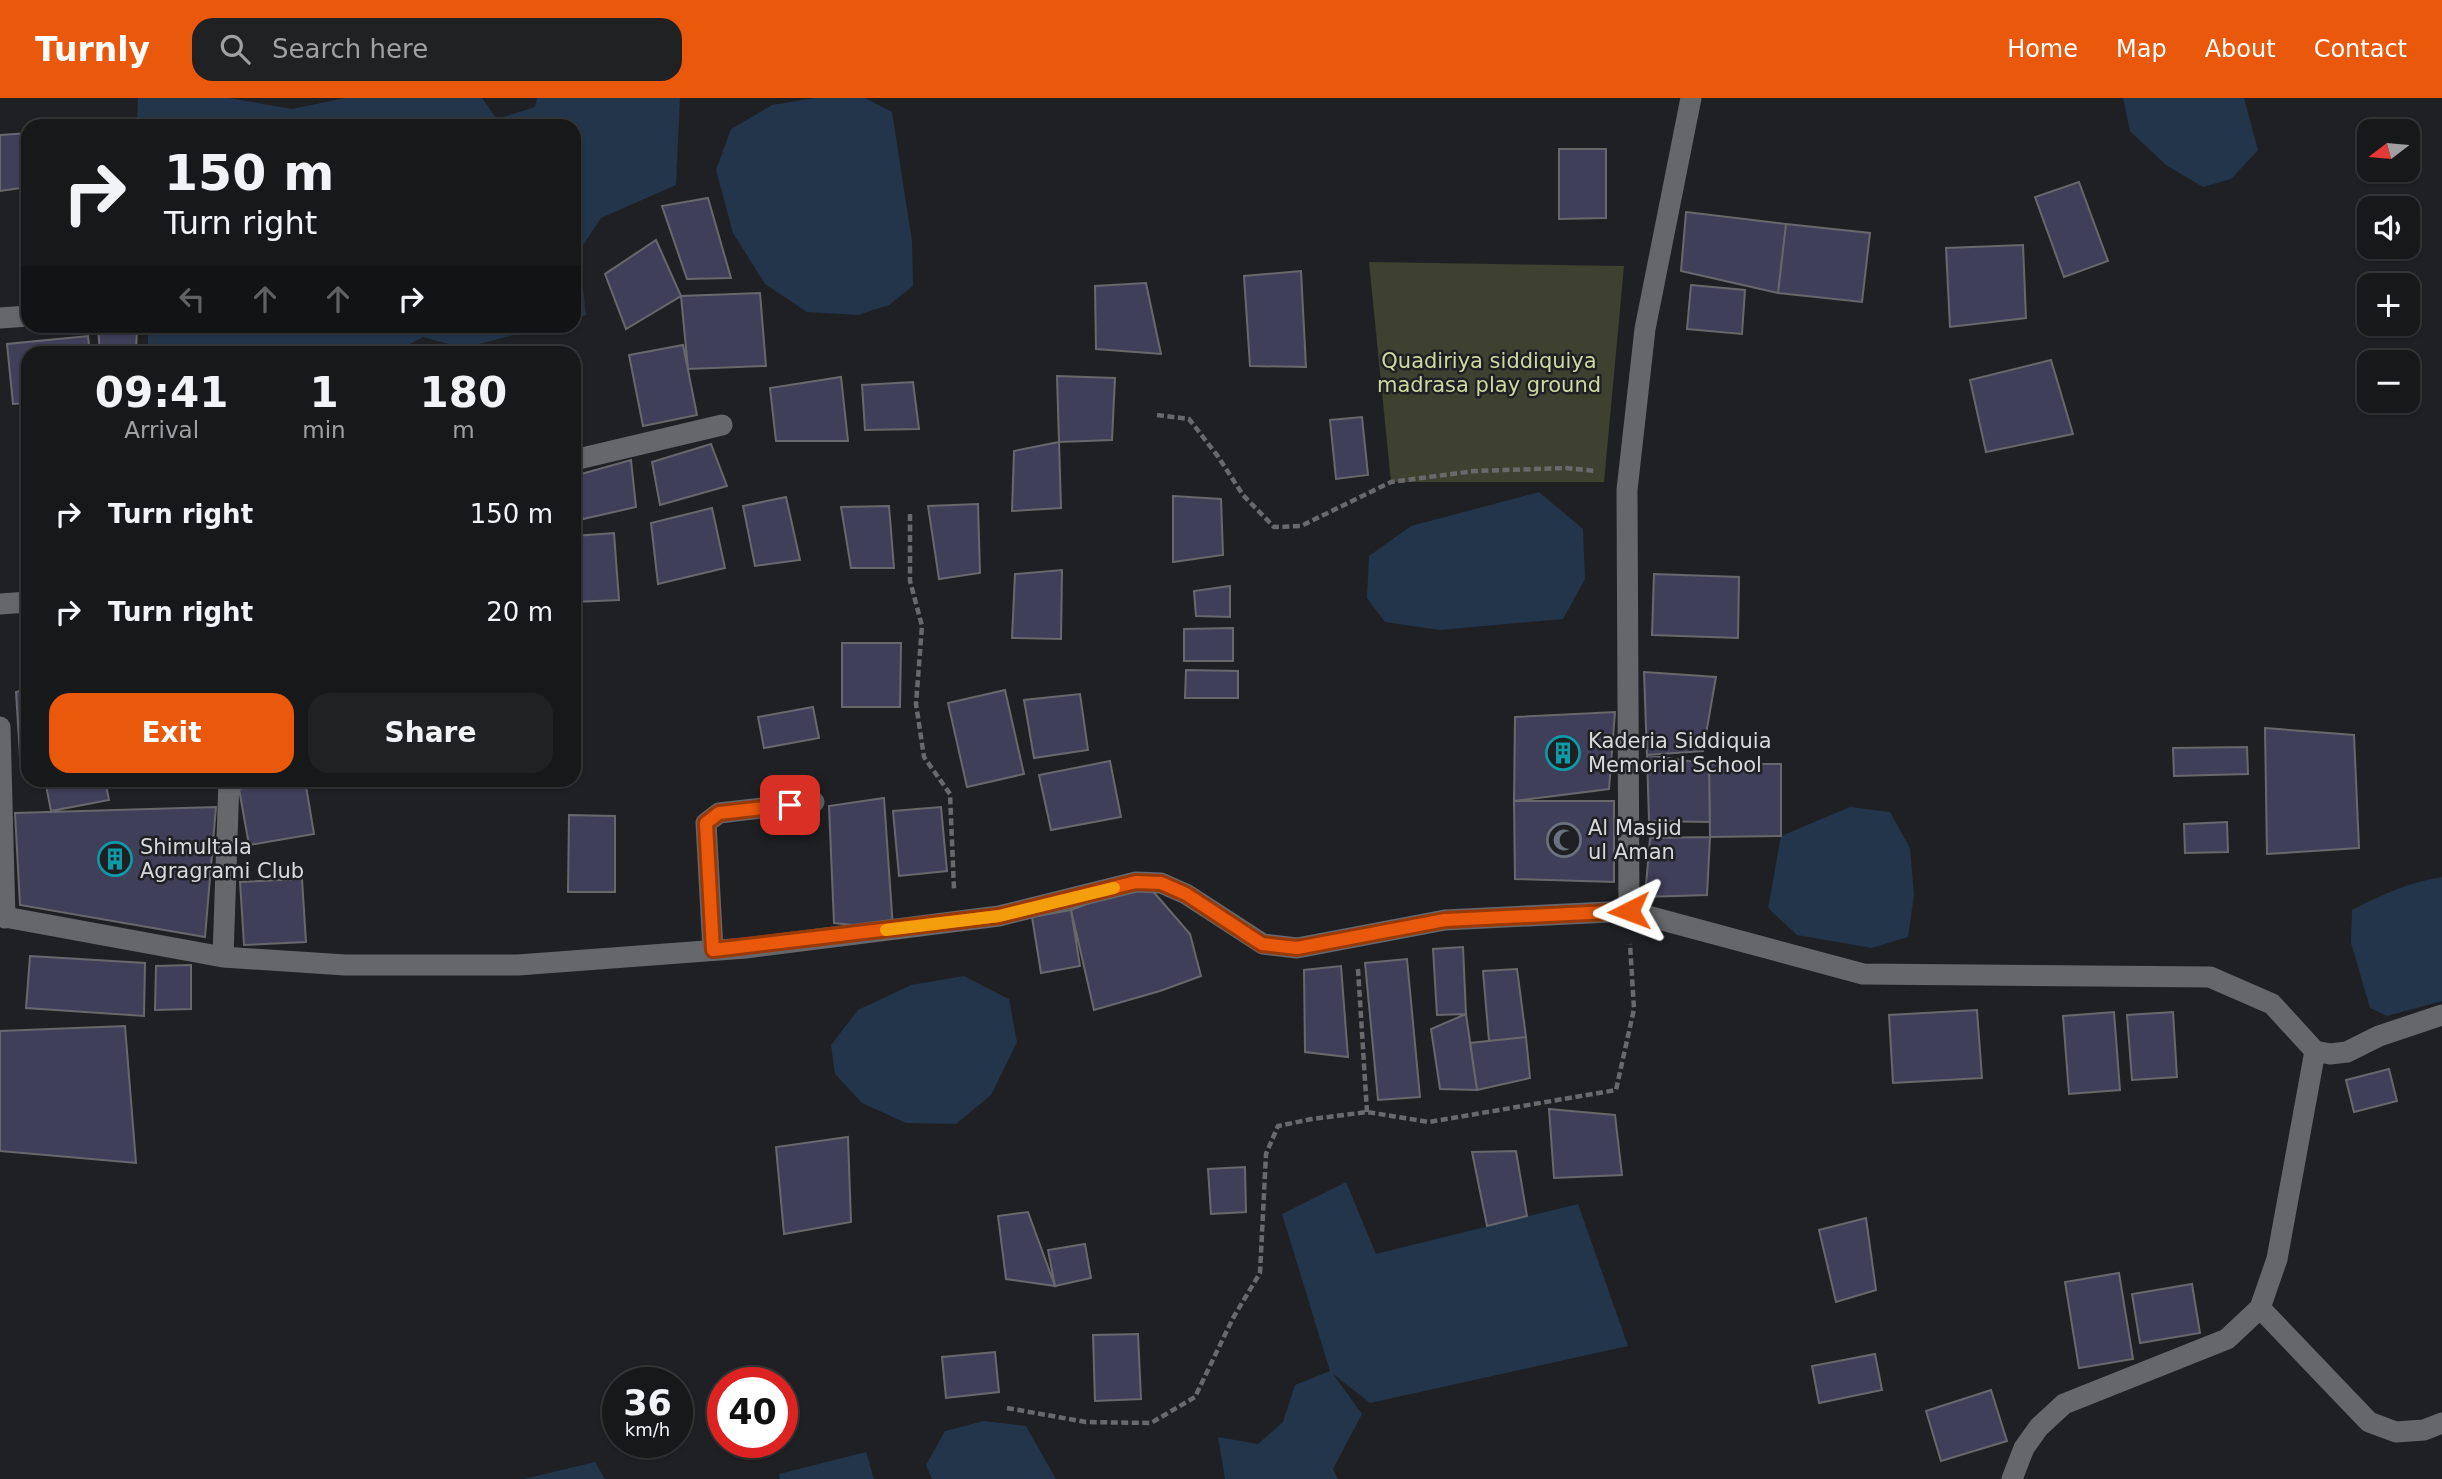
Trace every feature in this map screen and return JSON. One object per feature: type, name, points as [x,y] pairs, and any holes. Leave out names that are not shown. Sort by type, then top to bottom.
[{"type":"street","points":[[1629,911],[1629,475],[1645,329],[1691,98]]},
{"type":"street","points":[[0,318],[21,316]]},
{"type":"street","points":[[581,458],[722,425]]},
{"type":"street","points":[[0,604],[21,602]]},
{"type":"street","points":[[0,727],[3,917],[223,957],[345,965],[518,965],[713,950],[999,916],[1136,882],[1161,883],[1186,894],[1262,944],[1297,948],[1445,920],[1629,911],[1863,974],[2210,977],[2272,1004],[2315,1051],[2330,1054],[2347,1052],[2379,1036],[2442,1015]]},
{"type":"street","points":[[223,957],[229,787]]},
{"type":"street","points":[[713,950],[706,823],[719,813],[814,802]]},
{"type":"street","points":[[2012,1479],[2024,1448],[2039,1427],[2064,1404],[2227,1339],[2260,1308],[2277,1259],[2315,1051]]},
{"type":"street","points":[[2260,1308],[2369,1422],[2396,1432],[2424,1430],[2442,1423]]},
{"type":"path","points":[[1157,415],[1189,419],[1243,495],[1274,527],[1301,526],[1391,482],[1475,471],[1566,468],[1629,475]]},
{"type":"path","points":[[910,514],[910,581],[922,626],[916,704],[924,757],[950,794],[955,922]]},
{"type":"path","points":[[1007,1408],[1086,1422],[1151,1423],[1195,1397],[1233,1318],[1260,1273],[1266,1154],[1278,1126],[1367,1112],[1429,1122],[1616,1090],[1634,1009],[1629,911]]},
{"type":"path","points":[[1356,937],[1367,1112]]},
{"type":"green space","name":"Quadiriya siddiquiya madrasa play ground","points":[[1369,262],[1624,266],[1604,482],[1391,482]]},
{"type":"water","points":[[138,98],[229,98],[292,109],[345,98],[482,98],[497,119],[137,119]]},
{"type":"water","points":[[537,98],[680,98],[676,185],[601,218],[581,248],[581,119],[497,119],[535,107]]},
{"type":"water","points":[[814,98],[865,98],[892,112],[912,241],[913,286],[889,305],[858,315],[807,312],[765,284],[733,233],[716,170],[731,129],[772,105]]},
{"type":"water","points":[[2123,98],[2244,98],[2258,150],[2231,179],[2203,187],[2166,165],[2130,131]]},
{"type":"water","points":[[581,269],[586,315],[581,317]]},
{"type":"water","points":[[148,333],[522,333],[471,346],[456,346],[423,337],[407,346],[148,346]]},
{"type":"water","points":[[1539,492],[1583,529],[1585,579],[1563,619],[1440,630],[1385,622],[1367,598],[1369,556],[1411,526]]},
{"type":"water","points":[[1850,807],[1890,812],[1910,848],[1914,895],[1908,937],[1872,948],[1797,935],[1768,908],[1781,836]]},
{"type":"water","points":[[2442,877],[2442,1001],[2387,1016],[2370,1008],[2351,943],[2352,910],[2396,890]]},
{"type":"water","points":[[964,976],[1009,999],[1017,1042],[991,1095],[956,1124],[906,1123],[862,1103],[835,1074],[831,1045],[858,1010],[911,985]]},
{"type":"water","points":[[1346,1182],[1376,1254],[1578,1204],[1628,1346],[1370,1403],[1333,1374],[1362,1414],[1333,1469],[1338,1479],[1225,1479],[1218,1437],[1258,1444],[1283,1422],[1295,1385],[1330,1371],[1282,1214]]},
{"type":"water","points":[[984,1421],[1026,1426],[1056,1479],[932,1479],[926,1465],[945,1431]]},
{"type":"water","points":[[866,1452],[874,1479],[780,1479],[779,1474]]},
{"type":"water","points":[[595,1462],[605,1479],[524,1479]]},
{"type":"building","points":[[21,134],[21,188],[0,191],[0,135]]},
{"type":"building","points":[[1559,149],[1606,149],[1606,218],[1559,219]]},
{"type":"building","points":[[2079,182],[2108,261],[2064,277],[2035,197]]},
{"type":"building","points":[[708,198],[731,278],[687,279],[662,206]]},
{"type":"building","points":[[1686,212],[1786,224],[1778,293],[1681,271]]},
{"type":"building","points":[[1786,224],[1870,233],[1862,302],[1778,293]]},
{"type":"building","points":[[656,240],[681,296],[626,329],[605,274]]},
{"type":"building","points":[[2023,245],[2026,318],[1950,327],[1946,248]]},
{"type":"building","points":[[1301,271],[1306,367],[1250,366],[1244,276]]},
{"type":"building","points":[[1146,283],[1161,354],[1096,349],[1095,286]]},
{"type":"building","points":[[1691,285],[1745,290],[1742,334],[1687,329]]},
{"type":"building","points":[[760,293],[766,366],[688,369],[681,296]]},
{"type":"building","points":[[98,333],[137,333],[136,346],[99,346]]},
{"type":"building","points":[[88,336],[89,346],[21,346],[21,403],[13,404],[7,344]]},
{"type":"building","points":[[683,345],[697,415],[643,426],[629,355]]},
{"type":"building","points":[[2051,360],[2073,434],[1986,452],[1970,380]]},
{"type":"building","points":[[1057,376],[1115,378],[1112,440],[1059,442]]},
{"type":"building","points":[[841,377],[848,441],[776,441],[770,388]]},
{"type":"building","points":[[913,382],[919,429],[865,430],[862,385]]},
{"type":"building","points":[[1362,417],[1368,475],[1336,479],[1330,420]]},
{"type":"building","points":[[1059,442],[1061,508],[1012,511],[1014,451]]},
{"type":"building","points":[[711,444],[727,486],[660,505],[652,462]]},
{"type":"building","points":[[631,460],[636,507],[583,519],[581,474]]},
{"type":"building","points":[[1173,496],[1221,499],[1223,555],[1173,562]]},
{"type":"building","points":[[786,497],[800,560],[755,566],[743,506]]},
{"type":"building","points":[[978,504],[980,573],[939,579],[928,506]]},
{"type":"building","points":[[889,506],[894,568],[851,568],[841,507]]},
{"type":"building","points":[[712,508],[725,568],[658,584],[651,523]]},
{"type":"building","points":[[614,533],[619,600],[581,602],[581,535]]},
{"type":"building","points":[[1062,570],[1061,639],[1012,638],[1015,574]]},
{"type":"building","points":[[1654,574],[1739,577],[1738,638],[1652,635]]},
{"type":"building","points":[[1230,586],[1230,617],[1196,616],[1194,591]]},
{"type":"building","points":[[1233,628],[1233,661],[1184,661],[1184,629]]},
{"type":"building","points":[[842,643],[901,643],[900,707],[842,707]]},
{"type":"building","points":[[1186,670],[1238,671],[1238,698],[1185,698]]},
{"type":"building","points":[[1644,672],[1716,677],[1703,751],[1647,755]]},
{"type":"building","points":[[1005,690],[1024,774],[967,787],[948,703]]},
{"type":"building","points":[[21,691],[20,756],[16,692]]},
{"type":"building","points":[[1080,694],[1088,750],[1034,758],[1024,700]]},
{"type":"building","points":[[813,707],[819,738],[764,748],[758,717]]},
{"type":"building","name":"Kaderia Siddiquia Memorial School","points":[[1615,712],[1609,789],[1514,801],[1515,717]]},
{"type":"building","points":[[2265,728],[2354,735],[2359,848],[2267,854]]},
{"type":"building","points":[[2247,747],[2248,774],[2174,776],[2173,748]]},
{"type":"building","points":[[1647,755],[1709,764],[1710,822],[1649,821]]},
{"type":"building","points":[[1110,761],[1121,817],[1051,830],[1039,775]]},
{"type":"building","points":[[1709,764],[1781,764],[1781,836],[1710,837]]},
{"type":"building","points":[[46,787],[106,787],[109,800],[51,811]]},
{"type":"building","points":[[306,787],[314,834],[249,845],[239,789]]},
{"type":"building","points":[[884,798],[893,929],[834,923],[829,806]]},
{"type":"building","name":"Al Masjid ul Aman","points":[[1514,801],[1614,801],[1614,882],[1515,879]]},
{"type":"building","name":"Shimultala Agragrami Club","points":[[216,807],[205,937],[20,905],[15,813]]},
{"type":"building","points":[[941,807],[947,871],[899,876],[893,811]]},
{"type":"building","points":[[569,815],[615,816],[615,892],[568,892]]},
{"type":"building","points":[[2227,822],[2228,852],[2185,853],[2184,824]]},
{"type":"building","points":[[1710,837],[1707,895],[1645,897],[1650,838]]},
{"type":"building","points":[[302,879],[306,942],[244,945],[240,882]]},
{"type":"building","points":[[1145,882],[1190,934],[1201,976],[1094,1010],[1071,910]]},
{"type":"building","points":[[1071,910],[1080,966],[1041,973],[1032,917]]},
{"type":"building","points":[[1463,947],[1466,1014],[1437,1015],[1433,949]]},
{"type":"building","points":[[30,956],[145,963],[144,1016],[26,1008]]},
{"type":"building","points":[[1407,959],[1420,1097],[1378,1100],[1365,963]]},
{"type":"building","points":[[191,965],[191,1009],[155,1010],[156,966]]},
{"type":"building","points":[[1341,966],[1348,1057],[1305,1052],[1304,970]]},
{"type":"building","points":[[1517,969],[1526,1037],[1489,1041],[1483,971]]},
{"type":"building","points":[[1977,1010],[1982,1078],[1893,1083],[1889,1015]]},
{"type":"building","points":[[2114,1012],[2120,1090],[2069,1094],[2063,1016]]},
{"type":"building","points":[[2173,1012],[2177,1077],[2132,1080],[2127,1015]]},
{"type":"building","points":[[1466,1014],[1477,1090],[1440,1089],[1431,1029]]},
{"type":"building","points":[[125,1026],[136,1163],[0,1151],[0,1031]]},
{"type":"building","points":[[1526,1037],[1530,1078],[1477,1090],[1470,1043]]},
{"type":"building","points":[[2389,1069],[2397,1101],[2354,1112],[2346,1080]]},
{"type":"building","points":[[1549,1109],[1615,1115],[1622,1175],[1554,1178]]},
{"type":"building","points":[[848,1137],[851,1222],[784,1234],[776,1147]]},
{"type":"building","points":[[1516,1151],[1527,1216],[1487,1226],[1472,1152]]},
{"type":"building","points":[[1245,1167],[1246,1212],[1211,1214],[1208,1169]]},
{"type":"building","points":[[1028,1212],[1055,1286],[1006,1279],[998,1216]]},
{"type":"building","points":[[1866,1218],[1876,1290],[1836,1302],[1819,1230]]},
{"type":"building","points":[[1085,1244],[1091,1278],[1055,1286],[1048,1250]]},
{"type":"building","points":[[2119,1273],[2133,1359],[2079,1368],[2065,1282]]},
{"type":"building","points":[[2192,1284],[2200,1333],[2140,1343],[2132,1294]]},
{"type":"building","points":[[1138,1334],[1141,1399],[1095,1401],[1093,1335]]},
{"type":"building","points":[[995,1352],[999,1392],[946,1398],[942,1357]]},
{"type":"building","points":[[1875,1354],[1882,1390],[1819,1403],[1812,1366]]},
{"type":"building","points":[[1991,1390],[2007,1441],[1941,1461],[1926,1411]]},
{"type":"slow traffic","points":[[886,930],[999,916],[1114,888]]},
{"type":"place","name":"Kaderia Siddiquia Memorial School","points":[[1563,753]]},
{"type":"place","name":"Al Masjid ul Aman","points":[[1564,840]]},
{"type":"place","name":"Shimultala Agragrami Club","points":[[115,859]]},
{"type":"route","points":[[790,805],[719,813],[706,823],[713,950],[999,916],[1136,882],[1161,883],[1186,894],[1262,944],[1297,948],[1445,920],[1629,911]]}]
